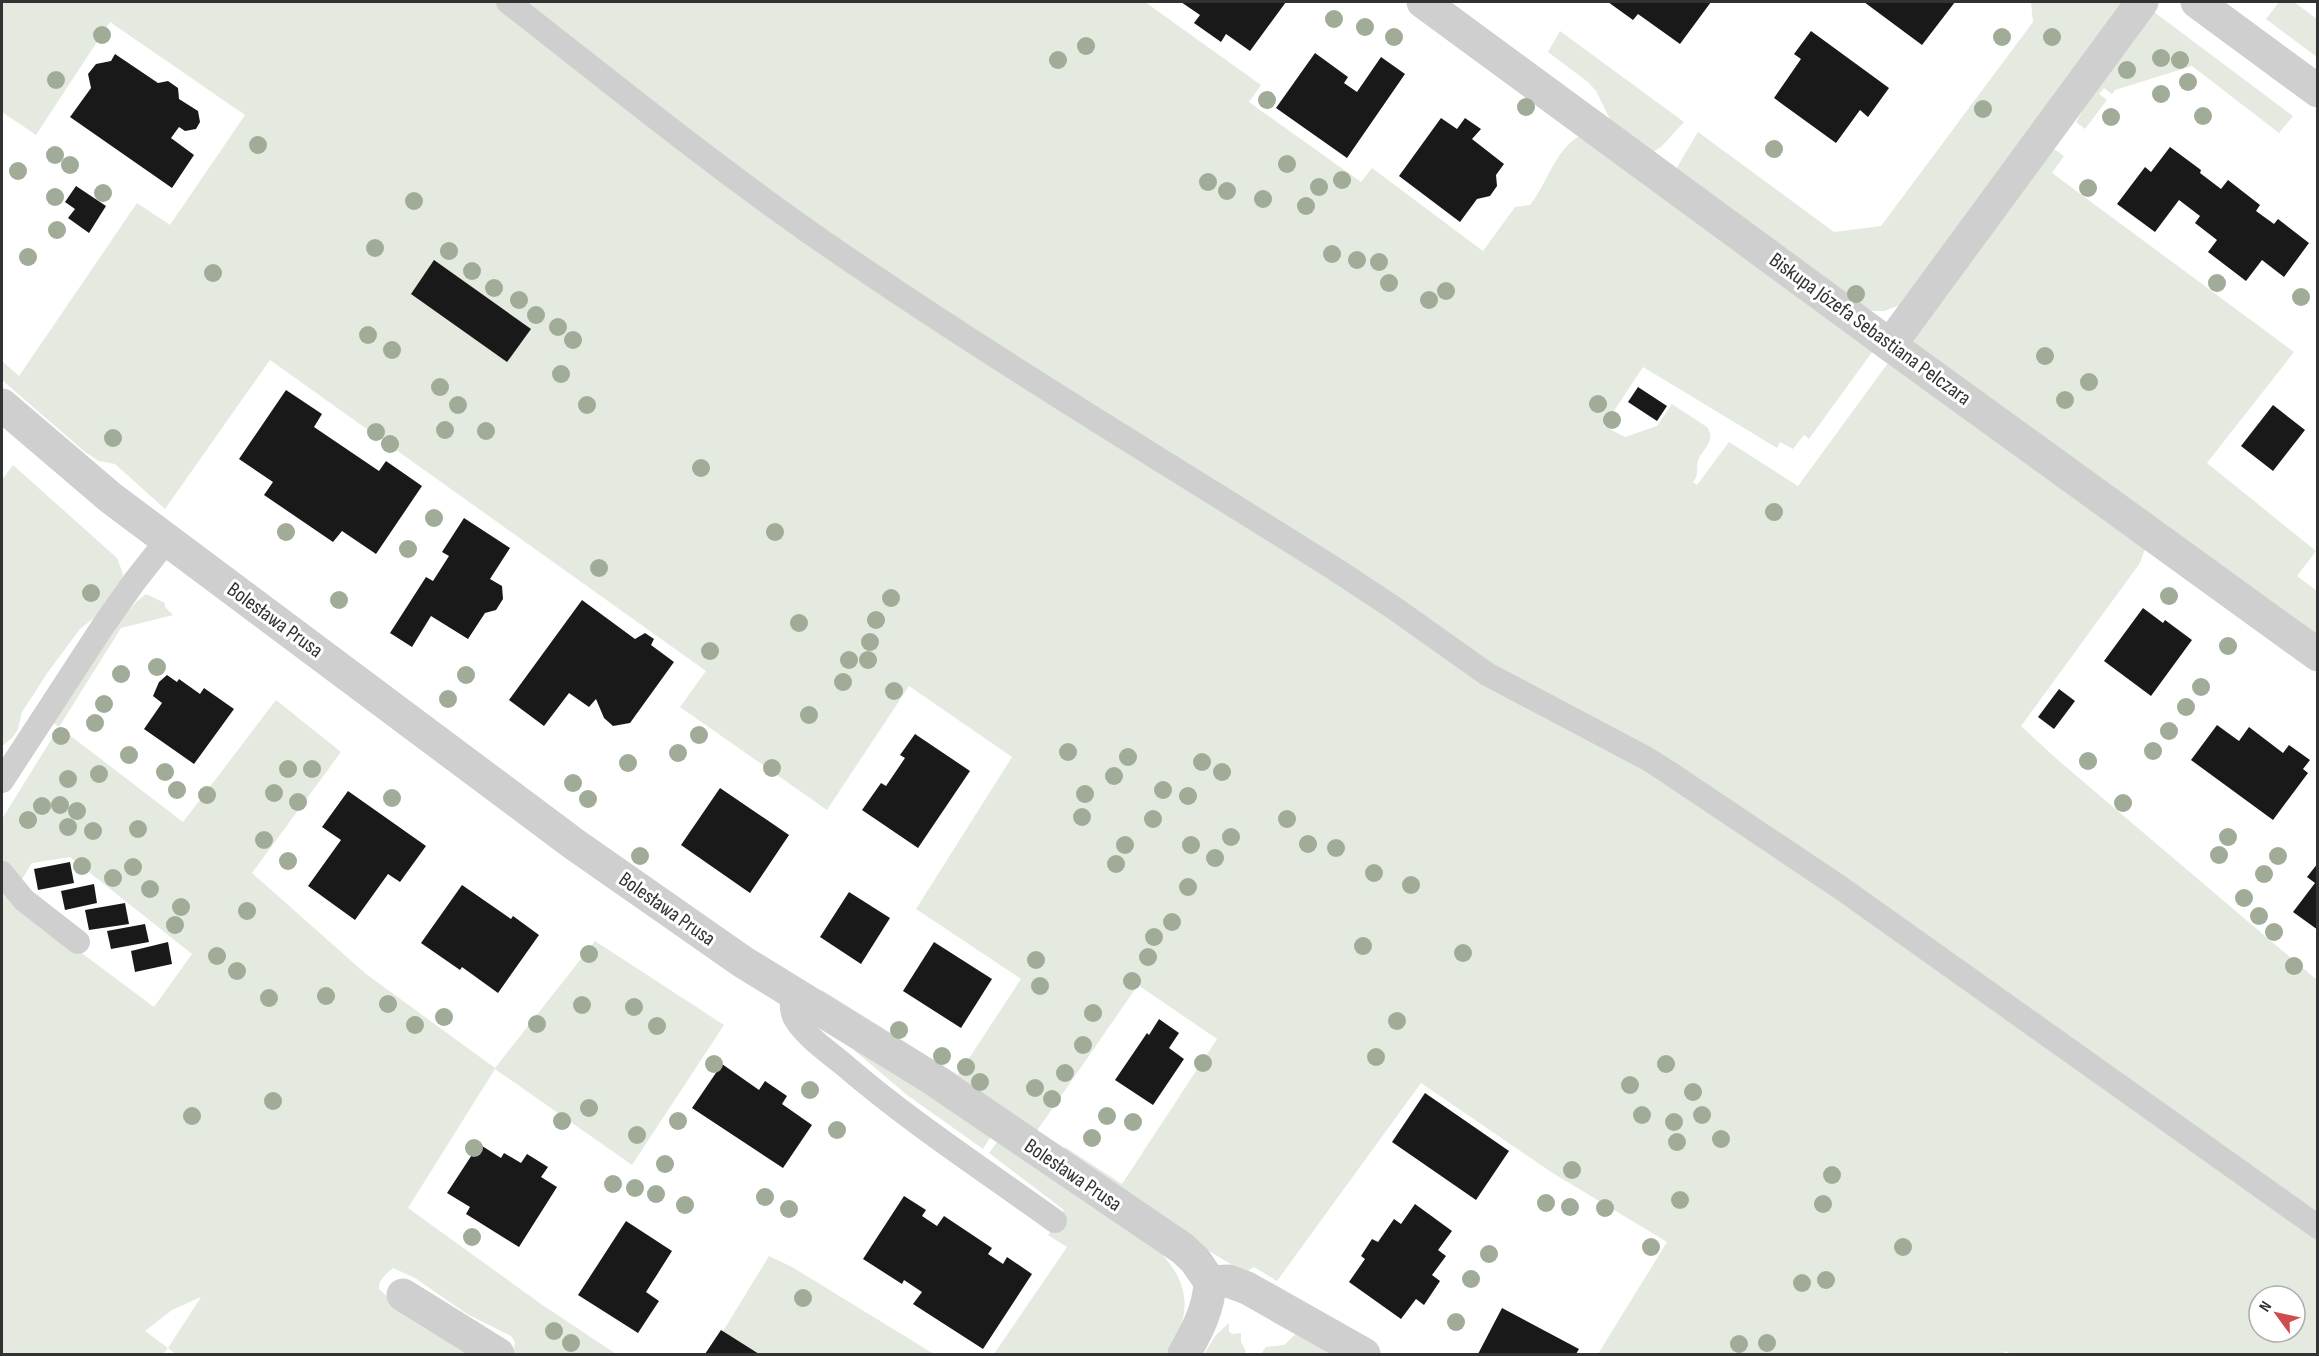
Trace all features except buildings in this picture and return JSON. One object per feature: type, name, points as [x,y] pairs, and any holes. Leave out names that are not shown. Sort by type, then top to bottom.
[{"type":"street","name":"Biskupa Józefa Sebastiana Pelczara","points":[[1424,2],[1890,345],[2318,655]]},
{"type":"street","points":[[1890,345],[2142,2]]},
{"type":"street","points":[[2197,2],[2318,91]]},
{"type":"street","name":"Bolesława Prusa","points":[[2,405],[83,476],[523,807],[742,962],[933,1080],[1182,1248],[1195,1260],[1210,1282]]},
{"type":"street","points":[[1184,1354],[1203,1319],[1210,1294],[1210,1282],[1228,1281],[1247,1288],[1364,1354]]},
{"type":"street","points":[[403,1295],[498,1354]]},
{"type":"lane","points":[[508,2],[692,146],[830,246],[1347,577],[1487,674],[1668,772],[1888,921],[2318,1227]]},
{"type":"lane","points":[[2,781],[32,731],[110,617],[167,540]]},
{"type":"lane","points":[[2,873],[24,900],[78,942]]},
{"type":"lane","points":[[793,994],[792,1009],[797,1021],[824,1048],[875,1090],[1055,1221]]},
{"type":"shaded area","points":[[2,2],[1145,2],[1261,85],[1249,102],[1361,182],[1372,168],[1483,251],[1515,207],[1530,205],[1567,146],[1585,134],[1875,348],[1809,439],[1804,435],[1793,449],[1780,442],[1777,448],[1643,367],[1604,426],[1625,437],[1657,426],[1672,404],[1707,427],[1709,432],[1710,440],[1699,458],[1693,482],[1697,485],[1729,442],[1798,486],[1891,359],[2146,546],[2140,563],[2021,726],[2059,761],[2317,980],[2317,1354],[2011,1354],[2005,1351],[2003,1354],[1598,1354],[1667,1242],[1551,1172],[1421,1083],[1277,1281],[1254,1267],[1246,1272],[1239,1269],[1199,1245],[1063,1152],[1065,1147],[1122,1184],[1217,1039],[1138,985],[1034,1135],[820,995],[822,990],[958,1075],[1021,979],[916,909],[1012,757],[909,686],[827,810],[680,707],[706,671],[270,360],[165,509],[115,464],[99,461],[85,452],[2,380],[2,361],[19,376],[137,203],[170,225],[245,115],[110,22],[36,135],[2,112]]},
{"type":"shaded area","points":[[2031,2],[2124,2],[1900,305],[1884,311],[1865,311],[1673,174],[1698,132],[1834,232],[1881,226],[2033,22]]},
{"type":"shaded area","points":[[2279,2],[2294,2],[2317,19],[2317,57],[2266,19]]},
{"type":"shaded area","points":[[2154,12],[2293,116],[2279,133],[2192,66],[2115,90],[2112,94],[2104,88],[2099,94],[2107,100],[2085,129],[2076,122],[2093,93]]},
{"type":"shaded area","points":[[1560,31],[1684,122],[1661,147],[1653,152],[1611,121],[1596,91],[1588,82],[1548,52]]},
{"type":"shaded area","points":[[2054,149],[2064,156],[2052,173],[2294,352],[2207,463],[2316,551],[2297,576],[2317,591],[2317,642],[1914,345],[1912,338]]},
{"type":"shaded area","points":[[13,465],[117,558],[123,574],[122,580],[100,613],[80,629],[48,672],[22,712],[18,729],[13,737],[2,746],[2,480]]},
{"type":"shaded area","points":[[146,594],[165,603],[165,607],[173,615],[121,628],[59,727],[51,721],[115,627],[136,602]]},
{"type":"shaded area","points":[[276,700],[341,752],[252,873],[366,974],[495,1068],[595,941],[724,1025],[632,1165],[495,1069],[408,1208],[541,1304],[616,1354],[513,1354],[515,1342],[511,1336],[467,1314],[415,1278],[393,1268],[381,1280],[379,1289],[404,1312],[472,1354],[176,1354],[168,1348],[163,1354],[2,1354],[2,889],[9,899],[154,1007],[192,954],[70,857],[32,863],[19,884],[6,869],[2,858],[2,819],[59,727],[183,822]],"holes":[[[201,1297],[168,1348],[145,1331],[172,1310]]]},
{"type":"shaded area","points":[[835,1034],[993,1133],[983,1149],[907,1095]]},
{"type":"shaded area","points":[[1000,1138],[1159,1251],[1170,1264],[1182,1288],[1184,1313],[1176,1340],[1168,1354],[994,1354],[1067,1247],[1048,1235],[1064,1210],[989,1153]]},
{"type":"shaded area","points":[[769,1256],[792,1267],[934,1354],[709,1354]]},
{"type":"shaded area","points":[[1229,1323],[1229,1332],[1241,1333],[1241,1342],[1246,1351],[1244,1354],[1204,1354],[1216,1335]]},
{"type":"shaded area","points":[[1298,1332],[1331,1354],[1261,1354],[1266,1347],[1284,1345]]}]
